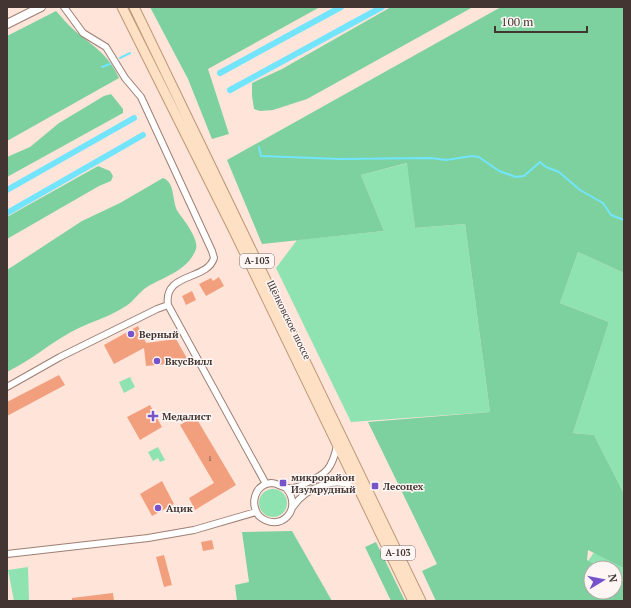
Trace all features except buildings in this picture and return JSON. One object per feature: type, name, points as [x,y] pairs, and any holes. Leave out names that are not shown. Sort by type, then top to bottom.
[{"type":"main road","name":"Щёлковское шоссе","points":[[122,7],[202,165],[413,601]]},
{"type":"main road","name":"Щёлковское шоссе","points":[[134,7],[421,601]]},
{"type":"street","points":[[7,24],[39,7]]},
{"type":"street","points":[[64,7],[84,33],[106,47],[125,78],[141,97],[212,251],[214,258],[209,265],[170,288],[166,296],[168,305],[266,484]]},
{"type":"street","points":[[7,387],[60,357],[168,305]]},
{"type":"street","points":[[286,488],[299,486],[318,478],[328,471],[332,464],[337,446]]},
{"type":"street","points":[[292,508],[292,497],[286,488],[277,484],[266,484],[256,493],[254,505],[256,512],[263,520],[273,523],[283,520],[305,494],[333,482],[344,482],[359,490]]},
{"type":"street","points":[[7,554],[148,538],[194,530],[256,512]]},
{"type":"green space","points":[[150,7],[320,7],[208,69],[229,134],[212,139],[188,79]]},
{"type":"green space","points":[[391,7],[473,7],[307,99],[273,110],[260,111],[254,109],[252,83],[282,69]]},
{"type":"green space","points":[[501,7],[624,7],[624,273],[578,252],[560,303],[609,322],[573,433],[594,435],[624,494],[624,568],[623,560],[608,560],[588,550],[587,560],[583,560],[583,600],[623,600],[623,581],[624,601],[436,601],[422,571],[437,564],[368,422],[490,412],[465,224],[415,228],[407,163],[361,175],[384,231],[262,244],[227,160]]},
{"type":"green space","points":[[56,11],[71,27],[105,56],[119,78],[7,141],[7,36]]},
{"type":"green space","points":[[111,94],[123,109],[123,113],[7,177],[7,157],[30,147],[59,123],[104,96]]},
{"type":"green space","points":[[408,163],[415,228],[465,224],[490,412],[351,422],[276,268],[297,240],[384,231],[361,175]]},
{"type":"green space","points":[[98,166],[110,171],[113,176],[111,181],[99,186],[7,239],[7,217]]},
{"type":"green space","points":[[163,178],[170,184],[178,212],[195,240],[196,249],[192,257],[181,268],[141,291],[129,304],[120,310],[71,332],[24,363],[7,372],[7,270],[82,221],[120,203]]},
{"type":"green space","points":[[578,252],[624,273],[624,494],[594,435],[573,433],[609,322],[560,303]]},
{"type":"green space","points":[[130,377],[135,387],[124,393],[119,382]]},
{"type":"green space","points":[[158,447],[165,460],[160,462],[158,458],[153,461],[148,452]]},
{"type":"green space","points":[[273,489],[283,493],[287,503],[283,513],[273,517],[263,513],[259,503],[263,493]]},
{"type":"green space","points":[[624,509],[624,601],[619,600],[623,600],[623,560],[589,560]]},
{"type":"green space","points":[[292,531],[332,601],[237,601],[235,585],[249,582],[242,532]]},
{"type":"green space","points":[[376,542],[405,601],[391,601],[365,547]]},
{"type":"green space","points":[[28,567],[29,601],[14,601],[8,570]]},
{"type":"green space","points":[[583,568],[583,593],[568,590]]},
{"type":"waterway","points":[[220,73],[341,7]]},
{"type":"waterway","points":[[230,90],[382,7]]},
{"type":"waterway","points":[[120,58],[130,53]]},
{"type":"waterway","points":[[102,67],[110,64]]},
{"type":"waterway","points":[[7,190],[134,118]]},
{"type":"waterway","points":[[7,213],[143,135]]},
{"type":"waterway","points":[[259,147],[261,156],[340,159],[431,158],[446,160],[472,156],[479,157],[499,171],[516,177],[524,176],[540,162],[546,167],[559,172],[580,190],[603,203],[611,215],[624,220]]},
{"type":"place","name":"Верный","points":[[131,334]]},
{"type":"place","name":"ВкусВилл","points":[[157,361]]},
{"type":"place","name":"Медалист","points":[[153,416]]},
{"type":"place","name":"микрорайон Изумрудный","points":[[283,483]]},
{"type":"place","name":"Лесоцех","points":[[375,486]]},
{"type":"place","name":"Ацик","points":[[158,508]]}]
